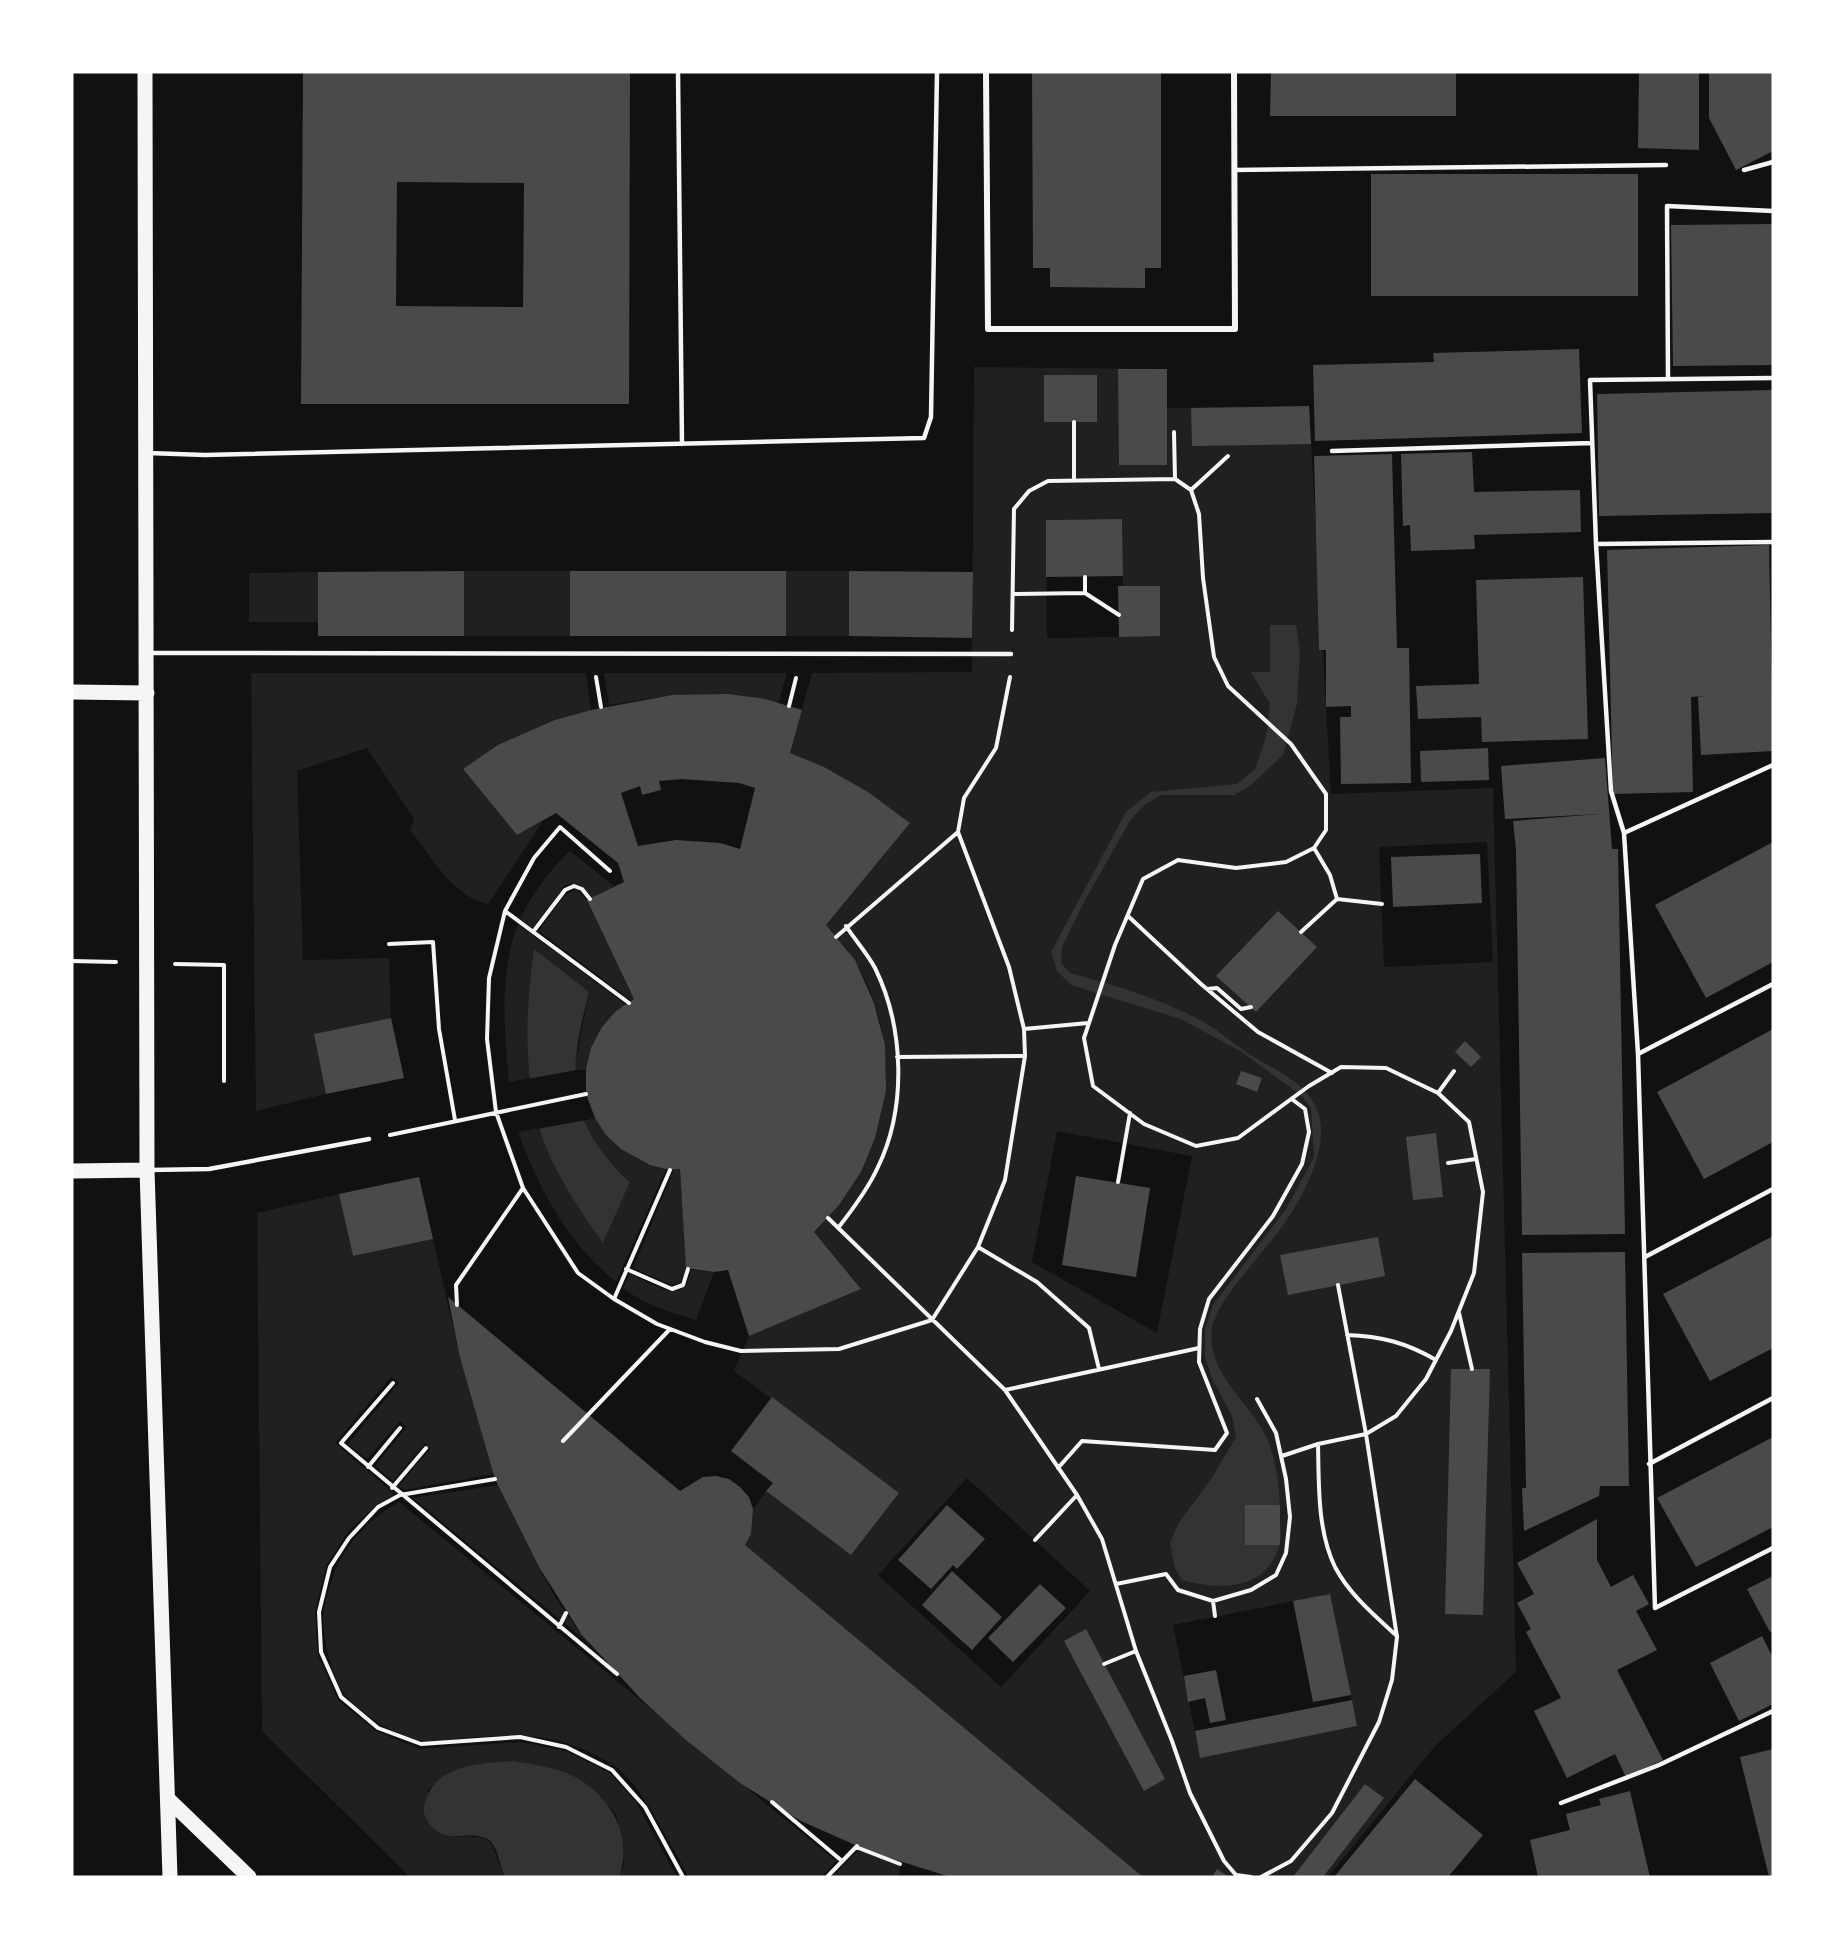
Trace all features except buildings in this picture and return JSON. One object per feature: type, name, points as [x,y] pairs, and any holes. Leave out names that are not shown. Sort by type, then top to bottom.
[{"type":"main road","points":[[145,72],[147,1170],[170,1877]]},
{"type":"main road","points":[[72,692],[147,693]]},
{"type":"main road","points":[[72,1171],[147,1170]]},
{"type":"main road","points":[[168,1799],[249,1877]]},
{"type":"street","points":[[986,72],[988,329],[1235,329],[1234,72]]},
{"type":"lane","points":[[678,72],[682,444]]},
{"type":"lane","points":[[144,453],[205,455],[924,438],[931,417],[937,72]]},
{"type":"lane","points":[[1743,170],[1773,162]]},
{"type":"lane","points":[[1234,170],[1666,165]]},
{"type":"lane","points":[[1668,379],[1666,206],[1773,211]]},
{"type":"lane","points":[[1773,378],[1590,380],[1596,544],[1611,791],[1624,832],[1638,1054],[1655,1608],[1773,1548]]},
{"type":"lane","points":[[1332,451],[1592,443]]},
{"type":"lane","points":[[1596,544],[1773,542]]},
{"type":"lane","points":[[147,653],[1011,654]]},
{"type":"lane","points":[[1624,832],[1773,765]]},
{"type":"lane","points":[[1638,1054],[1773,984]]},
{"type":"lane","points":[[147,1170],[209,1169],[369,1139]]},
{"type":"lane","points":[[1645,1257],[1773,1189]]},
{"type":"lane","points":[[1649,1464],[1773,1398]]},
{"type":"lane","points":[[1561,1803],[1659,1765],[1773,1711]]},
{"type":"path","points":[[1074,422],[1074,480]]},
{"type":"path","points":[[1174,432],[1175,479]]},
{"type":"path","points":[[1191,490],[1228,456]]},
{"type":"path","points":[[610,871],[560,827],[534,858],[505,911],[489,978],[488,1039],[496,1112],[523,1188],[578,1273],[614,1299],[670,1329],[705,1342],[741,1351],[839,1349],[932,1320],[978,1247],[1005,1180],[1025,1056],[1024,1029],[1009,967],[958,832],[964,798],[996,748],[1010,690],[1014,509],[1029,491],[1048,481],[1175,479],[1191,490],[1199,514],[1203,578],[1214,657],[1228,686],[1291,744],[1326,794],[1326,830],[1314,848],[1286,862],[1236,868],[1178,860],[1143,879],[1107,970],[1084,1038],[1094,1086],[1144,1124],[1196,1146],[1238,1138],[1293,1100],[1309,1086],[1341,1067],[1386,1068],[1438,1093],[1469,1122],[1483,1192],[1474,1273],[1459,1312],[1426,1379],[1396,1416],[1366,1434],[1318,1444],[1282,1456]]},
{"type":"path","points":[[1085,577],[1085,593]]},
{"type":"path","points":[[1012,594],[1085,593],[1119,615]]},
{"type":"path","points":[[836,937],[846,926],[958,832]]},
{"type":"path","points":[[1314,848],[1330,875],[1337,899]]},
{"type":"path","points":[[533,932],[565,890],[574,886],[582,889],[590,899]]},
{"type":"path","points":[[1301,932],[1337,899],[1382,904]]},
{"type":"path","points":[[505,911],[629,1003]]},
{"type":"path","points":[[1128,916],[1207,989],[1258,1032],[1332,1073]]},
{"type":"path","points":[[837,1228],[859,1200],[879,1166],[895,1112],[897,1058],[893,1017],[874,967],[846,926]]},
{"type":"path","points":[[389,944],[433,942],[440,1029],[454,1120]]},
{"type":"path","points":[[224,965],[224,1081]]},
{"type":"path","points":[[1207,989],[1217,988],[1242,1009],[1251,1007]]},
{"type":"path","points":[[1024,1029],[1088,1023]]},
{"type":"path","points":[[897,1058],[1025,1056]]},
{"type":"path","points":[[1438,1093],[1454,1071]]},
{"type":"path","points":[[369,1139],[586,1094]]},
{"type":"path","points":[[1058,1468],[1082,1441],[1215,1450],[1227,1433],[1199,1362],[1200,1329],[1209,1299],[1273,1216],[1302,1164],[1309,1132],[1305,1109],[1293,1100]]},
{"type":"path","points":[[1118,1182],[1130,1113]]},
{"type":"path","points":[[1448,1163],[1476,1159]]},
{"type":"path","points":[[614,1299],[670,1170]]},
{"type":"path","points":[[457,1305],[456,1285],[523,1188]]},
{"type":"path","points":[[828,1218],[1005,1390],[1077,1495],[1102,1539],[1136,1651],[1190,1793],[1224,1861],[1236,1875],[1251,1877]]},
{"type":"path","points":[[978,1247],[1037,1282],[1089,1328],[1099,1369]]},
{"type":"path","points":[[626,1269],[672,1289],[683,1285],[688,1269]]},
{"type":"path","points":[[1261,1877],[1291,1861],[1332,1813],[1379,1722],[1392,1680],[1397,1637],[1366,1434],[1338,1285]]},
{"type":"path","points":[[1459,1312],[1472,1369]]},
{"type":"path","points":[[563,1441],[670,1329]]},
{"type":"path","points":[[1347,1335],[1381,1336],[1416,1348],[1436,1360]]},
{"type":"path","points":[[1005,1390],[1199,1348]]},
{"type":"path","points":[[393,1383],[341,1443],[400,1495],[617,1674]]},
{"type":"path","points":[[1116,1584],[1167,1574],[1178,1590],[1213,1601],[1251,1590],[1276,1575],[1286,1553],[1290,1517],[1282,1456],[1276,1433],[1257,1399]]},
{"type":"path","points":[[368,1467],[400,1428]]},
{"type":"path","points":[[1318,1444],[1325,1536],[1336,1568],[1362,1603],[1397,1637]]},
{"type":"path","points":[[392,1488],[426,1448]]},
{"type":"path","points":[[495,1479],[400,1495],[378,1507],[349,1538],[330,1567],[319,1612],[321,1653],[341,1697],[378,1728],[421,1744],[520,1737],[566,1747],[612,1770],[645,1807],[683,1877]]},
{"type":"path","points":[[1035,1540],[1077,1495]]},
{"type":"path","points":[[1213,1601],[1215,1616]]},
{"type":"path","points":[[559,1627],[566,1613]]},
{"type":"path","points":[[1104,1664],[1136,1651]]},
{"type":"path","points":[[772,1802],[842,1861]]},
{"type":"path","points":[[827,1877],[857,1846],[900,1864]]},
{"type":"shaded area","points":[[974,367],[1167,369],[1167,408],[1309,406],[1331,794],[1493,788],[1516,1672],[1435,1746],[1328,1877],[1143,1877],[745,1545],[751,1534],[753,1509],[766,1491],[851,1555],[899,1493],[734,1371],[749,1336],[861,1289],[814,1232],[839,1203],[859,1171],[874,1138],[882,1103],[885,1068],[882,1032],[872,996],[855,961],[826,925],[910,823],[852,784],[790,753],[812,673],[972,672]],"holes":[[[1122,519],[1123,586],[1160,586],[1119,637],[1047,638],[1046,520]],[[1487,842],[1493,962],[1384,967],[1379,847]],[[1057,1131],[1192,1156],[1157,1333],[1032,1262]],[[967,1478],[1090,1591],[1001,1687],[878,1575]],[[1330,1594],[1357,1726],[1200,1757],[1173,1625]]]},
{"type":"shaded area","points":[[464,571],[570,571],[570,636],[464,636]]},
{"type":"shaded area","points":[[786,571],[849,571],[849,636],[786,636]]},
{"type":"shaded area","points":[[318,572],[318,622],[249,622],[249,573]]},
{"type":"shaded area","points":[[1270,625],[1296,625],[1300,652],[1297,704],[1283,755],[1251,785],[1235,795],[1161,795],[1144,805],[1130,821],[1085,900],[1062,947],[1061,963],[1070,973],[1155,999],[1209,1025],[1247,1053],[1295,1082],[1311,1099],[1320,1120],[1320,1146],[1317,1159],[1300,1198],[1278,1232],[1233,1288],[1216,1316],[1212,1328],[1212,1345],[1223,1375],[1253,1415],[1269,1443],[1279,1487],[1280,1505],[1281,1535],[1273,1561],[1264,1572],[1252,1580],[1226,1586],[1182,1580],[1175,1568],[1170,1543],[1178,1524],[1213,1476],[1236,1437],[1232,1416],[1212,1378],[1205,1357],[1205,1329],[1213,1305],[1286,1209],[1314,1157],[1311,1108],[1301,1095],[1240,1051],[1181,1019],[1071,985],[1057,971],[1051,952],[1126,812],[1151,792],[1237,784],[1255,769],[1266,737],[1270,704],[1251,672],[1270,672]]},
{"type":"shaded area","points":[[251,673],[586,673],[591,710],[524,734],[463,769],[517,835],[543,821],[488,904],[464,893],[435,863],[410,830],[414,819],[367,748],[297,771],[303,960],[389,958],[391,1018],[314,1034],[326,1094],[256,1111]]},
{"type":"shaded area","points":[[604,673],[787,673],[778,704],[672,695],[609,705]]},
{"type":"shaded area","points":[[570,851],[614,886],[593,898],[581,886],[565,885],[533,928],[520,919],[542,882]]},
{"type":"shaded area","points":[[576,889],[587,900],[634,999],[632,1001],[539,931],[563,897]]},
{"type":"shaded area","points":[[518,924],[626,1005],[600,1033],[586,1069],[574,1071],[589,992],[528,1009],[530,1078],[509,1082],[505,982]]},
{"type":"shaded area","points":[[534,949],[589,992],[577,1048],[575,1072],[577,1095],[582,1117],[593,1138],[608,1159],[630,1182],[603,1243],[558,1173],[539,1127],[528,1060],[529,993]]},
{"type":"shaded area","points":[[595,1118],[625,1151],[654,1166],[666,1169],[616,1282],[569,1233],[546,1195],[518,1132],[539,1128],[570,1192],[603,1243],[630,1182],[594,1144],[583,1121]]},
{"type":"shaded area","points":[[680,1169],[686,1268],[680,1283],[672,1285],[633,1268],[674,1170]]},
{"type":"shaded area","points":[[339,1194],[353,1256],[433,1239],[460,1358],[494,1474],[404,1490],[399,1486],[430,1449],[425,1443],[393,1481],[375,1466],[407,1427],[400,1421],[367,1459],[348,1444],[399,1383],[391,1377],[335,1443],[394,1494],[374,1507],[347,1533],[326,1566],[315,1612],[318,1655],[338,1700],[376,1731],[420,1749],[521,1742],[566,1751],[611,1774],[636,1802],[677,1877],[619,1877],[624,1864],[616,1814],[601,1797],[576,1778],[482,1764],[454,1770],[439,1779],[427,1791],[455,1837],[481,1838],[491,1844],[506,1877],[410,1877],[262,1731],[257,1213]]},
{"type":"shaded area","points":[[691,1270],[714,1272],[696,1320],[667,1311],[623,1288],[630,1274],[658,1287],[675,1291],[682,1288],[688,1281]]},
{"type":"shaded area","points":[[499,1485],[551,1590],[592,1646],[413,1498]]},
{"type":"shaded area","points":[[399,1502],[836,1861],[821,1877],[689,1877],[655,1816],[634,1785],[624,1773],[594,1754],[558,1741],[524,1736],[419,1741],[400,1735],[360,1710],[346,1696],[336,1679],[328,1655],[324,1610],[333,1576],[348,1547],[370,1523]]},
{"type":"shaded area","points":[[513,1761],[570,1774],[600,1796],[616,1820],[621,1833],[623,1862],[619,1877],[506,1877],[495,1848],[489,1840],[477,1836],[446,1835],[437,1831],[428,1822],[424,1807],[429,1793],[436,1782],[446,1774],[485,1763]]},
{"type":"shaded area","points":[[858,1850],[900,1866],[899,1877],[832,1877]]},
{"type":"pier","points":[[577,1070],[586,1120],[537,1129],[527,1079]]}]
